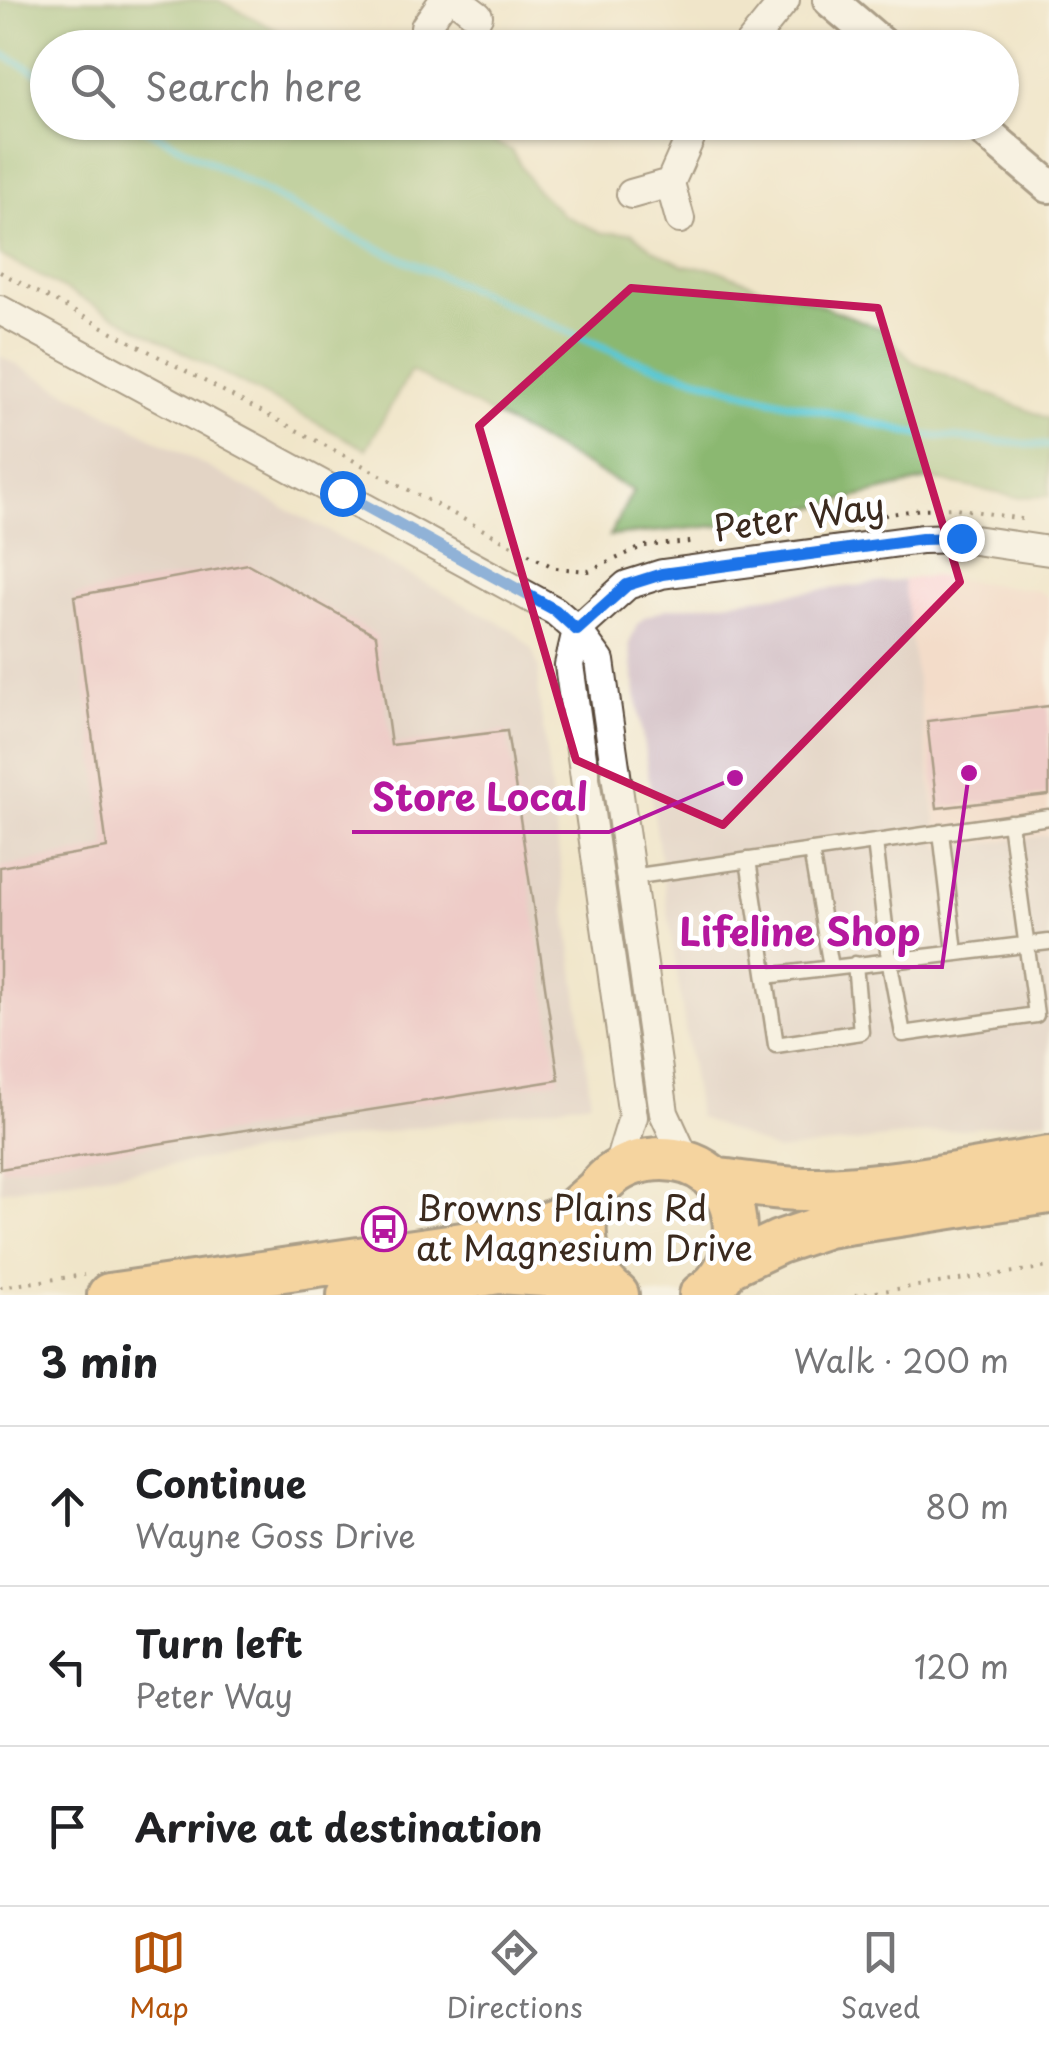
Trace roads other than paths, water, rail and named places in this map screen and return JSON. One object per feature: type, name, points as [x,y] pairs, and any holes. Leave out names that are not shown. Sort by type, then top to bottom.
[{"type":"main road","points":[[109,1295],[518,1236],[568,1215],[608,1179],[639,1160],[662,1157],[762,1186],[836,1188],[1049,1158]]},
{"type":"main road","points":[[700,1170],[727,1198],[734,1220],[735,1244],[711,1287]]},
{"type":"main road","points":[[608,1179],[589,1207],[585,1240],[594,1271],[612,1292]]},
{"type":"main road","points":[[711,1287],[779,1242],[827,1226],[1049,1192]]},
{"type":"main road","points":[[350,1295],[499,1272],[560,1276],[612,1292]]},
{"type":"street","points":[[425,27],[444,0]]},
{"type":"street","points":[[760,30],[784,0]]},
{"type":"street","points":[[830,0],[865,30]]},
{"type":"street","points":[[680,219],[670,183],[689,140]]},
{"type":"street","points":[[995,140],[1049,186]]},
{"type":"street","points":[[631,194],[670,183]]},
{"type":"street","points":[[1,313],[555,610],[577,630],[600,661],[664,1113],[700,1170]]},
{"type":"street","name":"Peter Way","points":[[577,630],[627,585],[662,574],[922,539],[961,538],[1049,552]]},
{"type":"street","points":[[577,630],[569,666],[633,1117],[608,1179]]},
{"type":"lane","points":[[630,877],[1049,817]]},
{"type":"lane","points":[[875,842],[889,960],[904,1034],[1036,1015],[1010,822]]},
{"type":"lane","points":[[941,832],[955,952]]},
{"type":"lane","points":[[811,851],[831,967]]},
{"type":"lane","points":[[748,860],[776,1044],[861,1032],[854,964]]},
{"type":"lane","points":[[766,976],[1049,942]]},
{"type":"waterway","points":[[0,53],[30,69]]},
{"type":"waterway","points":[[167,140],[348,235],[626,357],[755,395],[921,435],[1049,446]]},
{"type":"place","name":"Lifeline Shop","points":[[969,773]]},
{"type":"place","name":"Store Local","points":[[735,778]]},
{"type":"place","name":"Browns Plains Rd at Magnesium Drive","points":[[384,1229]]}]
